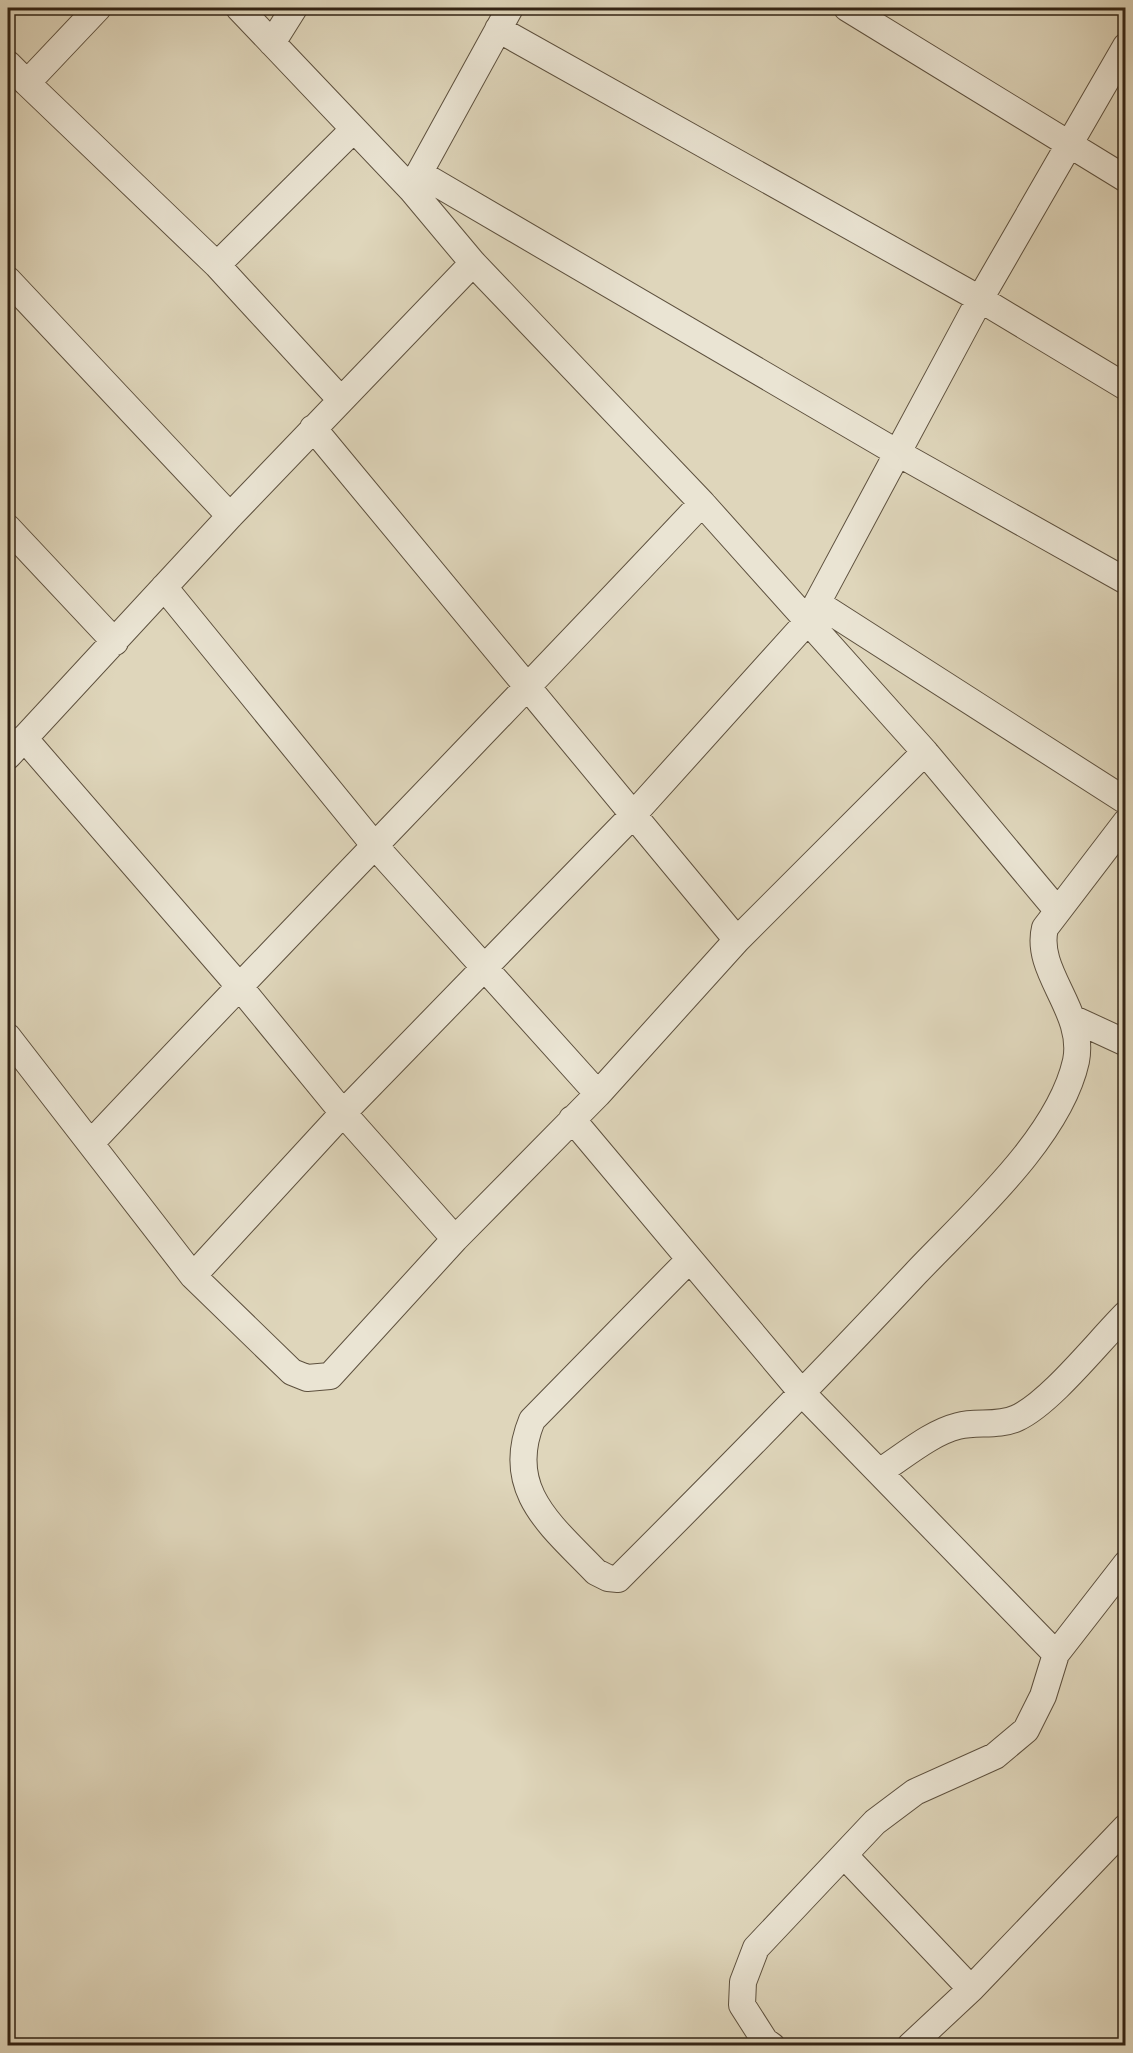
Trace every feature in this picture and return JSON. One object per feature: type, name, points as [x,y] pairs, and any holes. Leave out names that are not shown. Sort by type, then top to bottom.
[{"type":"street","points":[[27,83],[98,8]]},
{"type":"street","points":[[239,8],[354,129],[415,181],[1125,580]]},
{"type":"street","points":[[272,43],[294,8]]},
{"type":"street","points":[[847,8],[1125,178]]},
{"type":"street","points":[[415,181],[504,18],[1125,387]]},
{"type":"street","points":[[193,1276],[343,1113],[633,815],[812,613],[896,452],[980,299],[1125,45]]},
{"type":"street","points":[[8,64],[217,265],[341,400]]},
{"type":"street","points":[[217,265],[354,129]]},
{"type":"street","points":[[415,181],[472,263],[812,613],[1057,909]]},
{"type":"street","points":[[455,1239],[343,1113],[239,986],[16,747],[230,516],[472,263]]},
{"type":"street","points":[[8,280],[230,516]]},
{"type":"street","points":[[313,428],[737,940]]},
{"type":"street","points":[[91,1143],[239,986],[529,687],[702,502]]},
{"type":"street","points":[[8,528],[115,642]]},
{"type":"street","points":[[164,587],[375,846],[598,1094]]},
{"type":"street","points":[[812,613],[1125,801]]},
{"type":"street","points":[[8,1037],[193,1276],[292,1372],[318,1378],[330,1376],[455,1239],[598,1094],[737,940],[925,752]]},
{"type":"street","points":[[689,1260],[532,1420],[525,1437],[523,1472],[537,1508],[550,1525],[596,1572],[608,1578],[618,1579],[803,1394],[1022,1160],[1057,1109],[1076,1060],[1074,1019],[1041,942],[1045,928],[1057,909],[1097,862],[1125,822]]},
{"type":"street","points":[[1074,1019],[1125,1042]]},
{"type":"street","points":[[572,1119],[803,1394],[1056,1654]]},
{"type":"street","points":[[879,1472],[943,1432],[959,1425],[986,1425],[1014,1419],[1035,1408],[1125,1314]]},
{"type":"street","points":[[772,2046],[765,2041],[742,2006],[743,1983],[756,1948],[875,1822],[915,1792],[995,1756],[1026,1730],[1043,1696],[1056,1654],[1125,1564]]},
{"type":"street","points":[[910,2046],[970,1989],[1125,1827]]},
{"type":"street","points":[[843,1855],[970,1989]]}]
